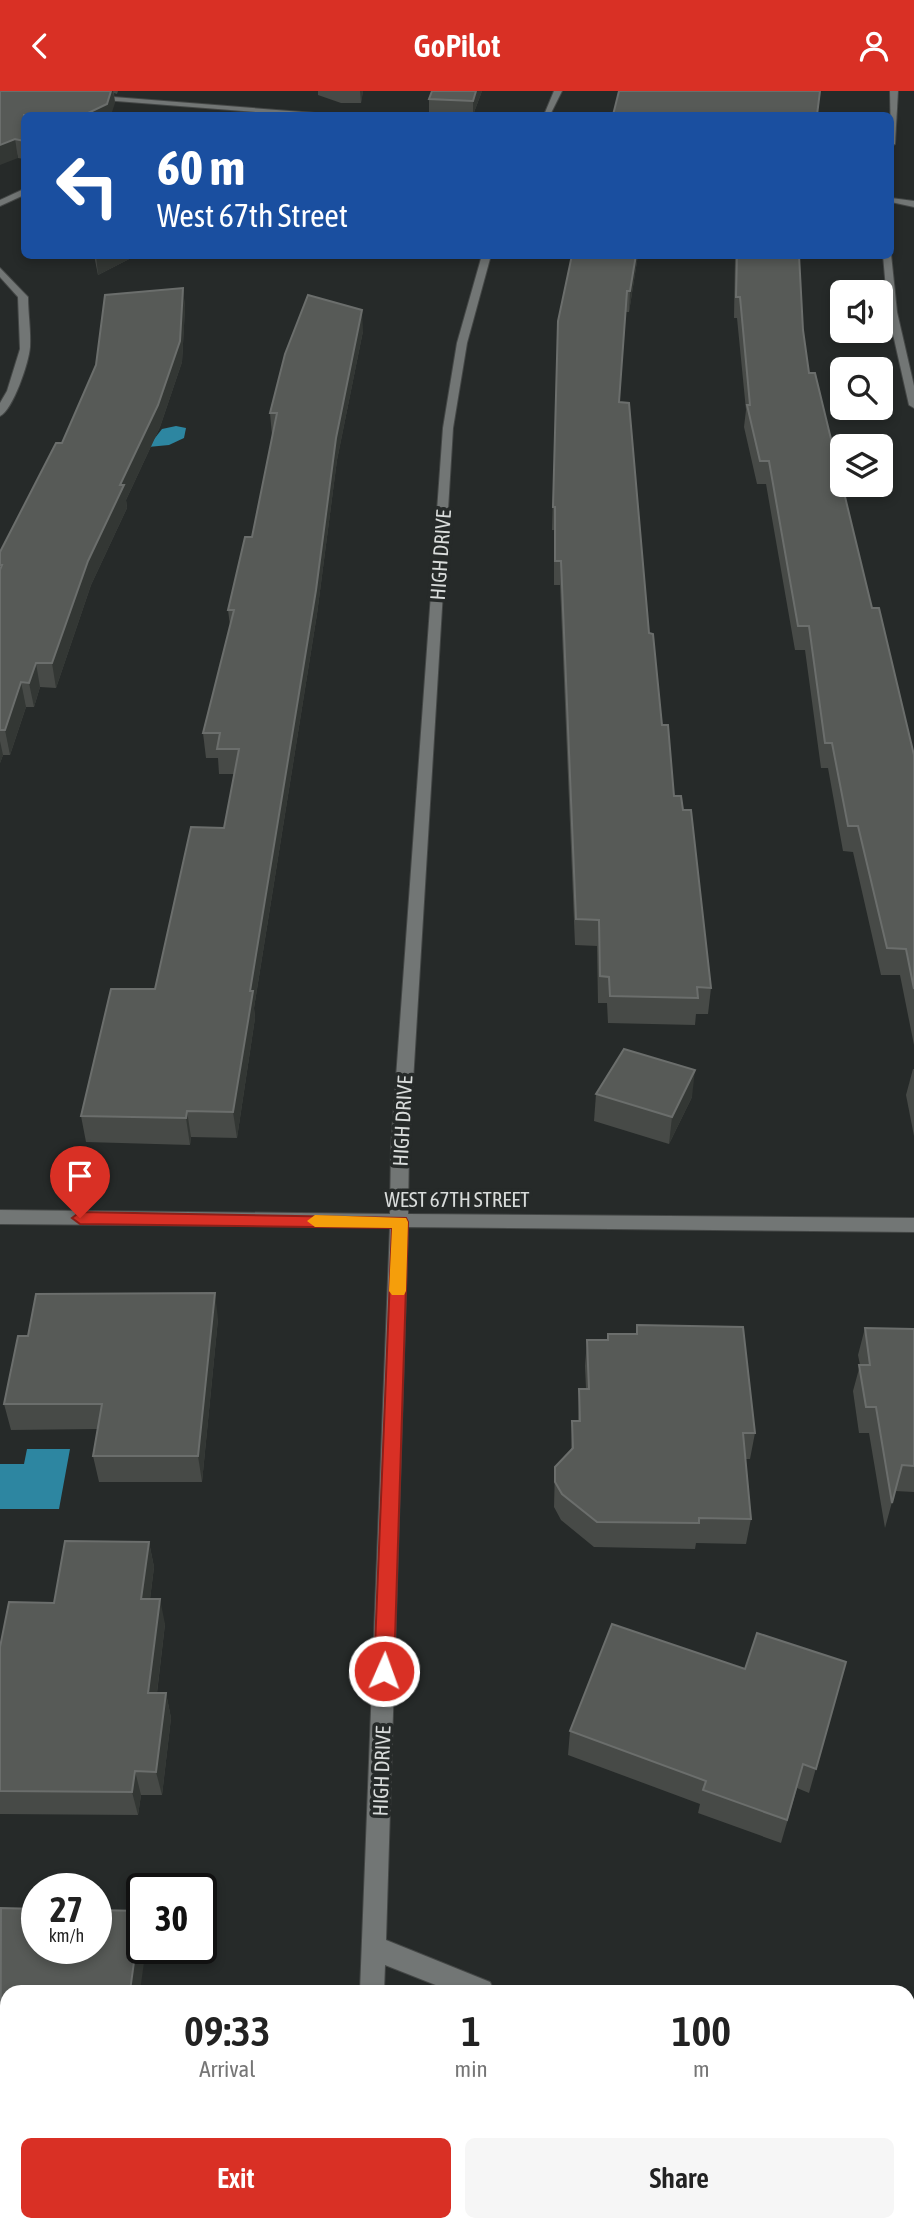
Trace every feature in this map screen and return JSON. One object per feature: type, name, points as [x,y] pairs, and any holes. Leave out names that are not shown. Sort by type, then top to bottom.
[{"type":"street","points":[[548,112],[558,91]]},
{"type":"street","points":[[893,112],[894,91]]},
{"type":"street","points":[[82,97],[279,112]]},
{"type":"street","points":[[182,112],[204,98]]},
{"type":"street","points":[[0,203],[21,193]]},
{"type":"street","points":[[894,201],[914,204]]},
{"type":"street","name":"HIGH DRIVE","points":[[372,1985],[400,1222],[400,1147],[448,428],[462,343],[486,259]]},
{"type":"street","points":[[887,259],[887,279],[895,331],[914,405]]},
{"type":"street","points":[[0,271],[23,297],[24,349],[12,391],[0,412]]},
{"type":"street","name":"WEST 67TH STREET","points":[[0,1217],[914,1225]]},
{"type":"street","points":[[374,1948],[466,1985]]},
{"type":"water","points":[[176,426],[186,428],[184,438],[169,445],[148,447],[162,429]]},
{"type":"water","points":[[27,1449],[70,1449],[59,1509],[0,1509],[0,1464],[24,1464]]},
{"type":"building","points":[[0,91],[111,91],[107,104],[90,112],[21,112],[21,140],[15,139],[0,145]]},
{"type":"building","points":[[432,91],[476,91],[473,101],[429,99]]},
{"type":"building","points":[[619,91],[820,91],[817,112],[614,112]]},
{"type":"building","points":[[571,259],[635,259],[630,291],[627,291],[619,402],[629,403],[649,633],[653,634],[662,725],[668,725],[674,796],[681,796],[683,810],[691,810],[711,988],[697,987],[698,998],[610,996],[609,977],[600,976],[599,920],[576,919],[561,561],[555,561],[553,507],[558,321]]},
{"type":"building","points":[[737,259],[799,259],[803,330],[809,373],[815,373],[830,435],[830,497],[845,497],[872,608],[879,608],[914,755],[914,989],[906,949],[887,948],[858,826],[848,826],[832,743],[825,743],[809,626],[798,626],[769,461],[760,461],[747,405],[750,405],[740,297],[736,297]]},
{"type":"building","points":[[183,288],[180,341],[158,405],[88,561],[52,663],[36,663],[29,683],[21,682],[5,730],[0,730],[0,552],[56,443],[62,443],[96,365],[105,295]]},
{"type":"building","points":[[308,295],[362,310],[336,438],[316,590],[250,991],[253,991],[233,1112],[187,1111],[186,1118],[81,1116],[111,989],[155,989],[191,827],[224,828],[239,749],[217,749],[220,733],[203,733],[234,610],[228,610],[245,537],[252,537],[277,413],[270,413],[285,354]]},
{"type":"building","points":[[624,1049],[695,1070],[672,1117],[596,1094]]},
{"type":"building","points":[[215,1293],[198,1456],[93,1456],[102,1404],[4,1404],[18,1336],[28,1336],[36,1294]]},
{"type":"building","points":[[637,1325],[743,1327],[755,1433],[743,1433],[751,1519],[699,1518],[699,1523],[597,1522],[562,1494],[555,1482],[555,1467],[573,1448],[572,1421],[580,1421],[579,1389],[589,1389],[587,1340],[608,1340],[608,1334],[637,1334]]},
{"type":"building","points":[[865,1328],[914,1329],[914,1466],[902,1465],[892,1503],[876,1407],[866,1407],[859,1365],[870,1365]]},
{"type":"building","points":[[65,1541],[149,1542],[141,1599],[160,1599],[148,1693],[166,1693],[156,1772],[135,1771],[132,1792],[0,1791],[0,1647],[9,1602],[54,1603]]},
{"type":"building","points":[[612,1624],[745,1669],[757,1633],[846,1662],[816,1769],[803,1764],[787,1820],[703,1790],[706,1781],[570,1731]]},
{"type":"building","points":[[1,1908],[21,1909],[21,1964],[112,1964],[112,1910],[126,1911],[126,1964],[134,1964],[131,1985],[1,1985]]},
{"type":"slow traffic","points":[[315,1221],[400,1222],[398,1291]]},
{"type":"route","points":[[80,1218],[400,1222],[384,1671]]}]
